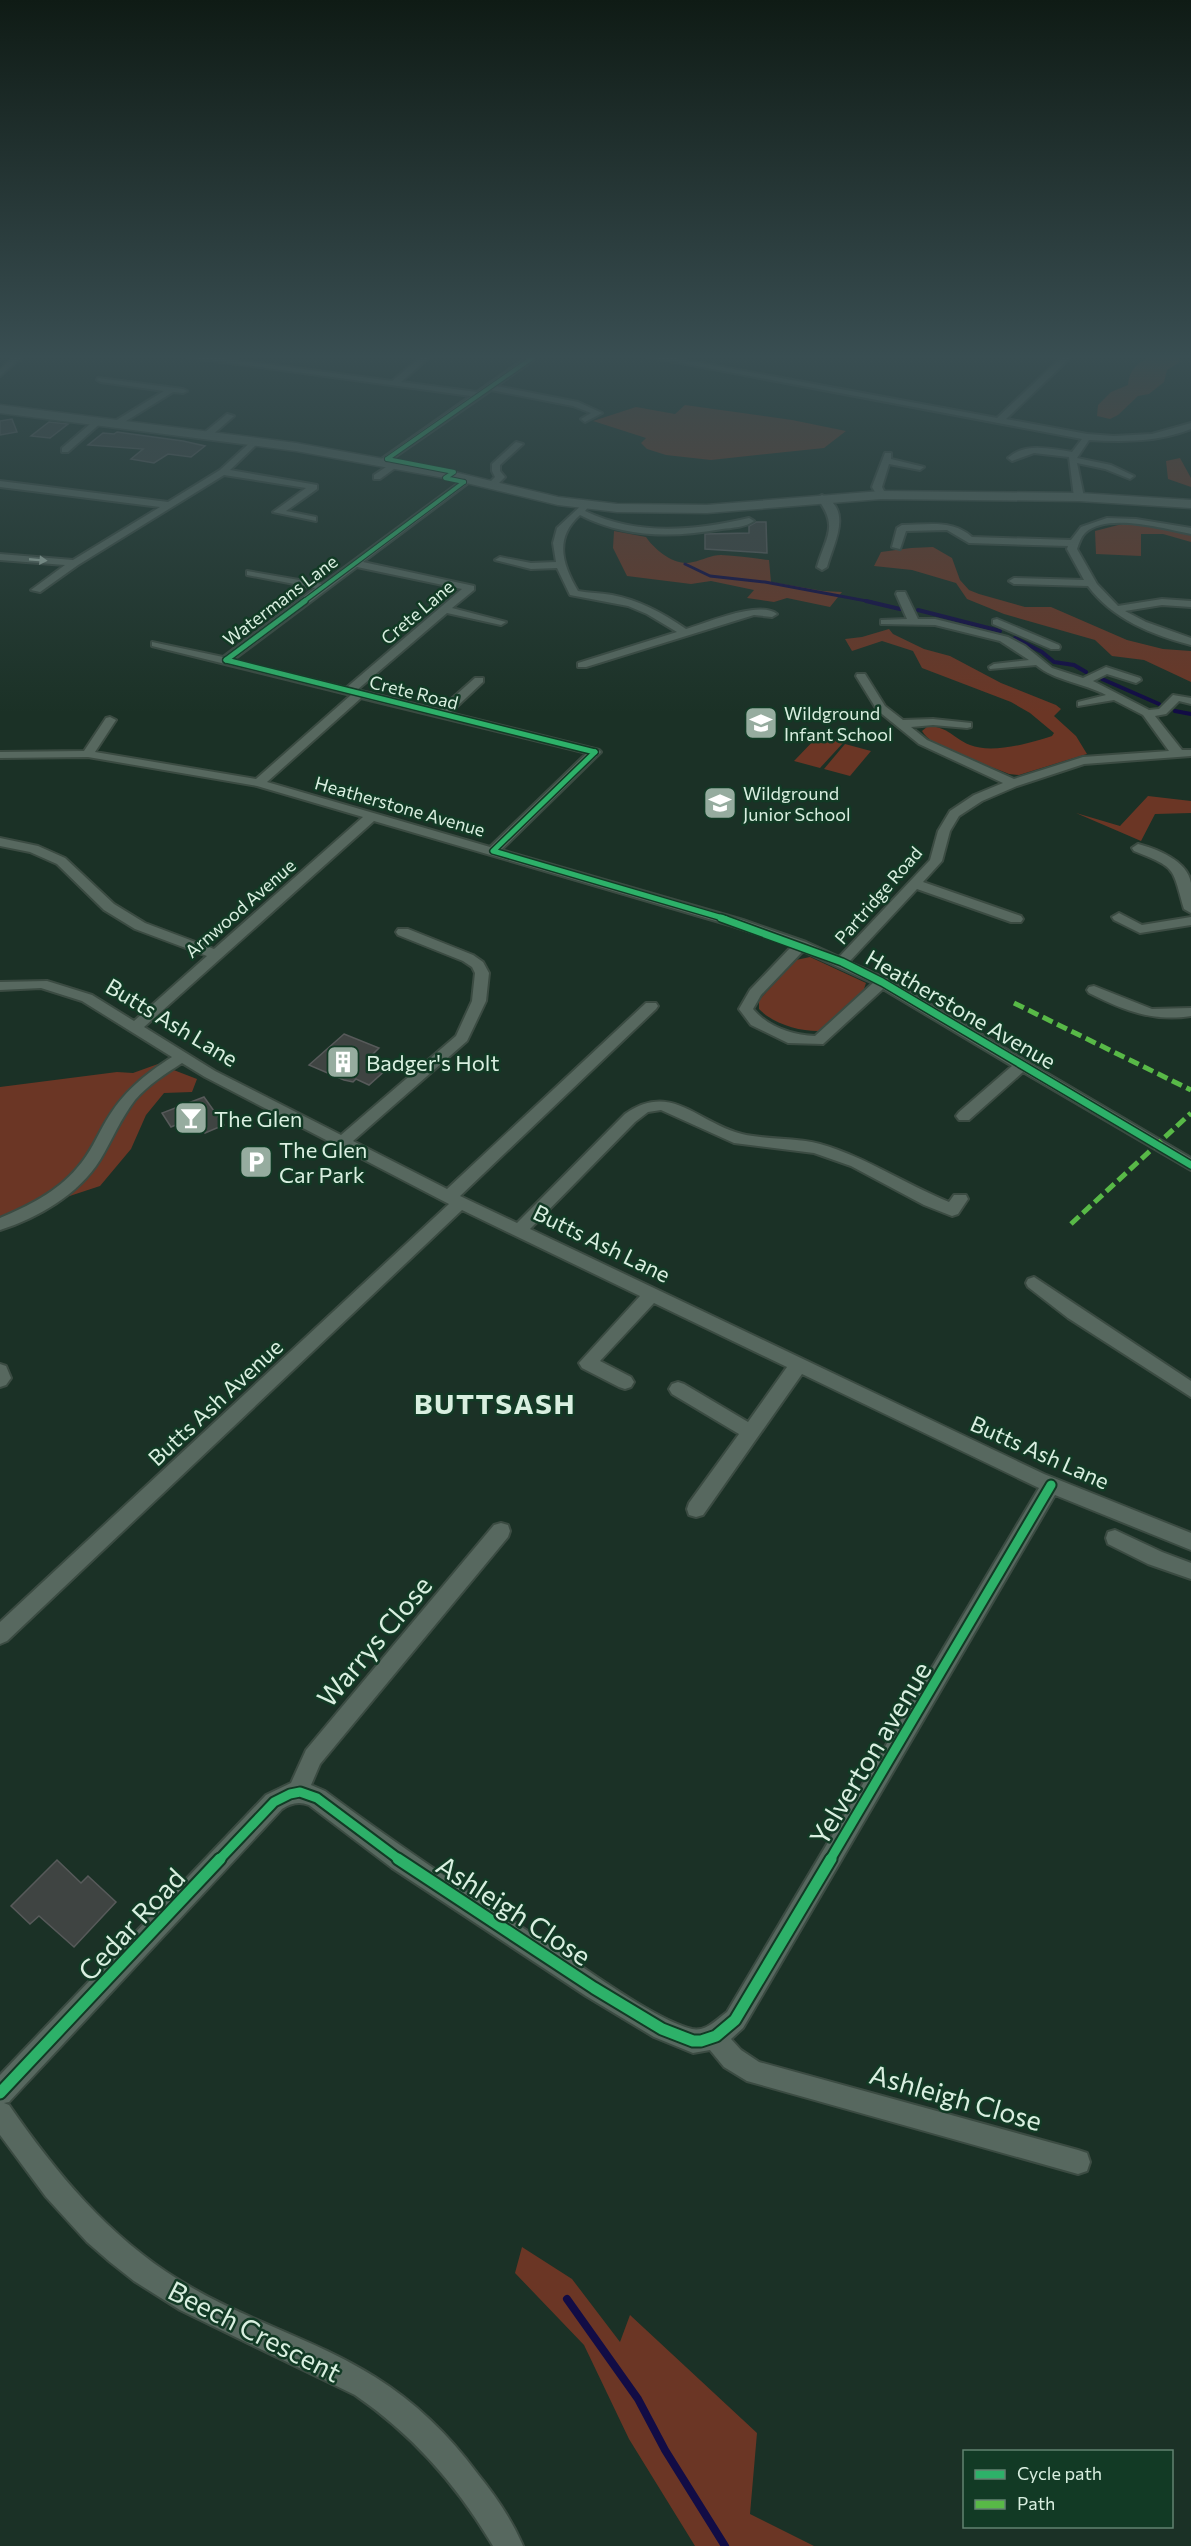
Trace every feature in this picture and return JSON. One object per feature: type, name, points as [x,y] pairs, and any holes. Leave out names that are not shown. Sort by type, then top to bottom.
[{"type":"street","points":[[36,591],[75,563],[218,475]]},
{"type":"street","points":[[240,475],[314,487],[278,512],[313,519]]},
{"type":"street","points":[[447,475],[493,484],[583,508],[696,509],[881,495],[1079,497],[1191,504]]},
{"type":"street","points":[[493,484],[500,477],[499,475]]},
{"type":"street","points":[[881,475],[877,487],[881,495]]},
{"type":"street","points":[[1076,475],[1079,497]]},
{"type":"street","name":"Watermans Lane","points":[[226,660],[468,479]]},
{"type":"street","points":[[0,484],[169,505]]},
{"type":"street","points":[[822,498],[836,516],[837,529],[826,551],[822,567]]},
{"type":"street","points":[[583,508],[604,524],[646,531],[694,531],[749,521]]},
{"type":"street","points":[[583,508],[561,529],[558,541],[562,565],[568,584],[574,593],[609,598],[645,608],[663,617],[686,634]]},
{"type":"street","points":[[1191,531],[1122,520],[1104,522],[1084,529],[1072,549],[1100,596],[1134,620],[1191,642]]},
{"type":"street","points":[[897,546],[900,529],[948,527],[959,531],[966,544],[1075,543]]},
{"type":"street","points":[[0,557],[75,563]]},
{"type":"street","points":[[500,560],[531,566],[562,565]]},
{"type":"street","name":"Crete Lane","points":[[259,783],[354,692],[470,588],[354,563]]},
{"type":"street","points":[[251,573],[323,587]]},
{"type":"street","points":[[1014,581],[1091,583]]},
{"type":"street","points":[[901,594],[913,621]]},
{"type":"street","points":[[1117,609],[1162,602],[1191,604]]},
{"type":"street","points":[[447,610],[502,622]]},
{"type":"street","points":[[582,665],[753,612],[772,614]]},
{"type":"street","points":[[885,622],[913,621],[956,626],[1004,639],[1021,648],[1048,670],[1085,681],[1147,713],[1171,747],[1185,753]]},
{"type":"street","points":[[1004,639],[1008,634],[1000,623],[1055,647]]},
{"type":"street","name":"Crete Road","points":[[156,644],[596,752],[493,851]]},
{"type":"street","points":[[994,667],[1038,662]]},
{"type":"street","points":[[1085,681],[1106,670],[1136,680]]},
{"type":"street","points":[[861,676],[881,708],[923,742],[1013,783]]},
{"type":"street","points":[[442,714],[479,680]]},
{"type":"street","points":[[1082,704],[1116,696]]},
{"type":"street","points":[[1147,713],[1162,712],[1177,697],[1191,701]]},
{"type":"street","points":[[88,754],[110,720]]},
{"type":"street","points":[[901,724],[933,722],[967,725]]},
{"type":"street","name":"Partridge Road","points":[[842,962],[936,861],[944,831],[954,814],[978,798],[1013,783],[1083,761],[1185,753]]},
{"type":"street","name":"Heatherstone Avenue","points":[[0,755],[88,754],[259,783],[738,923],[801,945],[882,982],[1191,1165]]},
{"type":"street","name":"Arnwood Avenue","points":[[134,1028],[371,817]]},
{"type":"street","points":[[0,842],[34,849],[61,861],[109,907],[140,926],[215,954]]},
{"type":"street","points":[[1138,848],[1167,861],[1188,879],[1191,909]]},
{"type":"street","points":[[916,884],[1016,919]]},
{"type":"street","points":[[1119,917],[1140,929],[1161,923],[1191,921]]},
{"type":"street","points":[[342,1142],[462,1038],[479,1001],[482,974],[478,966],[468,958],[403,932]]},
{"type":"street","points":[[801,945],[755,993],[746,1009],[756,1022],[793,1040],[818,1041],[882,982]]},
{"type":"street","name":"Butts Ash Lane","points":[[0,987],[42,984],[87,998],[210,1074],[455,1199],[1051,1485],[1191,1542]]},
{"type":"street","points":[[1094,990],[1147,1014],[1173,1016],[1191,1012]]},
{"type":"street","name":"Butts Ash Avenue","points":[[0,1635],[455,1199],[651,1006]]},
{"type":"street","points":[[0,1224],[34,1210],[67,1187],[92,1161],[106,1131],[138,1088],[183,1056]]},
{"type":"street","points":[[964,1116],[1023,1064]]},
{"type":"street","points":[[519,1230],[630,1118],[644,1108],[662,1105],[739,1139],[816,1148],[856,1162],[952,1210],[960,1199]]},
{"type":"street","points":[[727,1152],[739,1139]]},
{"type":"street","points":[[1034,1283],[1191,1390]]},
{"type":"street","points":[[625,1382],[588,1363],[653,1293]]},
{"type":"street","points":[[696,1509],[799,1364]]},
{"type":"street","points":[[0,1371],[2,1378],[0,1380]]},
{"type":"street","points":[[678,1389],[750,1432]]},
{"type":"street","name":"Yelverton avenue","points":[[716,2036],[735,2020],[1051,1485]]},
{"type":"street","name":"Warrys Close","points":[[298,1791],[313,1757],[501,1532]]},
{"type":"street","points":[[1115,1538],[1155,1558],[1190,1565]]},
{"type":"street","name":"Ashleigh Close","points":[[298,1791],[317,1798],[400,1860],[594,1988],[662,2029],[693,2041],[716,2036],[730,2057],[755,2073],[1078,2162]]},
{"type":"street","name":"Cedar Road","points":[[0,2093],[274,1802],[298,1791]]},
{"type":"street","name":"Beech Crescent","points":[[0,2114],[62,2198],[103,2240],[134,2266],[214,2316],[338,2371],[376,2393],[400,2411],[436,2446],[474,2489],[509,2546]]},
{"type":"shaded area","points":[[1168,475],[1189,475],[1191,487],[1168,479]]},
{"type":"shaded area","points":[[1126,523],[1191,533],[1191,542],[1163,534],[1141,534],[1141,556],[1096,554],[1095,531]]},
{"type":"shaded area","points":[[614,531],[646,537],[660,552],[679,562],[693,562],[721,555],[769,560],[771,582],[842,592],[830,607],[787,598],[774,602],[747,598],[754,590],[711,581],[691,584],[627,576],[613,548]]},
{"type":"shaded area","points":[[933,547],[952,558],[960,580],[969,590],[1025,607],[1051,607],[1127,640],[1163,649],[1191,651],[1191,682],[1144,660],[1112,656],[1095,640],[1004,614],[967,599],[956,583],[912,570],[874,566],[881,552]]},
{"type":"shaded area","points":[[889,629],[893,634],[924,649],[950,656],[1001,683],[1056,705],[1061,709],[1054,716],[1076,736],[1087,754],[1019,775],[1009,774],[974,762],[938,746],[922,731],[928,726],[946,731],[970,745],[989,748],[1023,744],[1052,736],[1054,733],[1030,713],[1011,702],[922,668],[913,651],[882,641],[852,651],[845,639],[862,637]]},
{"type":"shaded area","points":[[818,736],[843,743],[820,768],[794,761]]},
{"type":"shaded area","points":[[845,744],[871,751],[850,776],[824,769]]},
{"type":"shaded area","points":[[1148,796],[1191,801],[1191,813],[1155,814],[1141,841],[1076,813],[1120,826]]},
{"type":"shaded area","points":[[810,957],[866,983],[863,992],[821,1031],[788,1026],[772,1019],[759,1009],[759,1000],[796,960]]},
{"type":"shaded area","points":[[158,1064],[197,1079],[192,1092],[164,1093],[146,1115],[131,1149],[100,1186],[0,1219],[0,1087],[117,1072],[133,1073]]},
{"type":"shaded area","points":[[522,2247],[572,2279],[620,2342],[630,2315],[757,2433],[750,2514],[814,2546],[695,2546],[629,2439],[584,2345],[515,2273]]},
{"type":"building","points":[[756,522],[766,522],[767,553],[705,549],[705,534],[749,533],[749,526]]},
{"type":"building","name":"Badger's Holt","points":[[344,1034],[379,1048],[368,1059],[388,1068],[369,1085],[356,1079],[353,1082],[344,1080],[309,1065]]},
{"type":"building","name":"The Glen","points":[[204,1097],[224,1125],[205,1133],[202,1128],[190,1133],[183,1122],[171,1127],[162,1113]]},
{"type":"building","points":[[57,1860],[81,1883],[88,1876],[116,1902],[74,1947],[39,1916],[30,1924],[11,1906]]},
{"type":"waterway","points":[[685,564],[710,576],[765,582],[872,602]]},
{"type":"waterway","points":[[866,601],[900,609]]},
{"type":"waterway","points":[[918,610],[1000,631]]},
{"type":"waterway","points":[[1015,638],[1042,652],[1054,662],[1074,665],[1086,672]]},
{"type":"waterway","points":[[1102,679],[1159,704]]},
{"type":"waterway","points":[[1175,711],[1191,714]]},
{"type":"waterway","points":[[567,2299],[638,2399],[665,2450],[725,2546]]},
{"type":"marked path","points":[[1014,1003],[1191,1090]]},
{"type":"marked path","points":[[1071,1224],[1191,1113]]},
{"type":"cycle path","points":[[450,475],[445,478],[464,482]]},
{"type":"cycle path","points":[[226,660],[464,482]]},
{"type":"cycle path","points":[[226,660],[595,752]]},
{"type":"cycle path","points":[[595,752],[493,851],[738,923],[842,962],[882,982],[1023,1064],[1191,1165]]},
{"type":"cycle path","points":[[0,2093],[274,1802],[295,1792],[317,1798],[400,1860],[594,1988],[662,2029],[693,2041],[716,2036],[735,2020],[1051,1485]]},
{"type":"place","name":"Wildground Infant School","points":[[761,723]]},
{"type":"place","name":"Wildground Junior School","points":[[720,803]]},
{"type":"place","name":"Badger's Holt","points":[[343,1062]]},
{"type":"place","name":"The Glen","points":[[191,1118]]},
{"type":"place","name":"The Glen Car Park","points":[[256,1162]]},
{"type":"district","name":"BUTTSASH","points":[[495,1403]]}]
